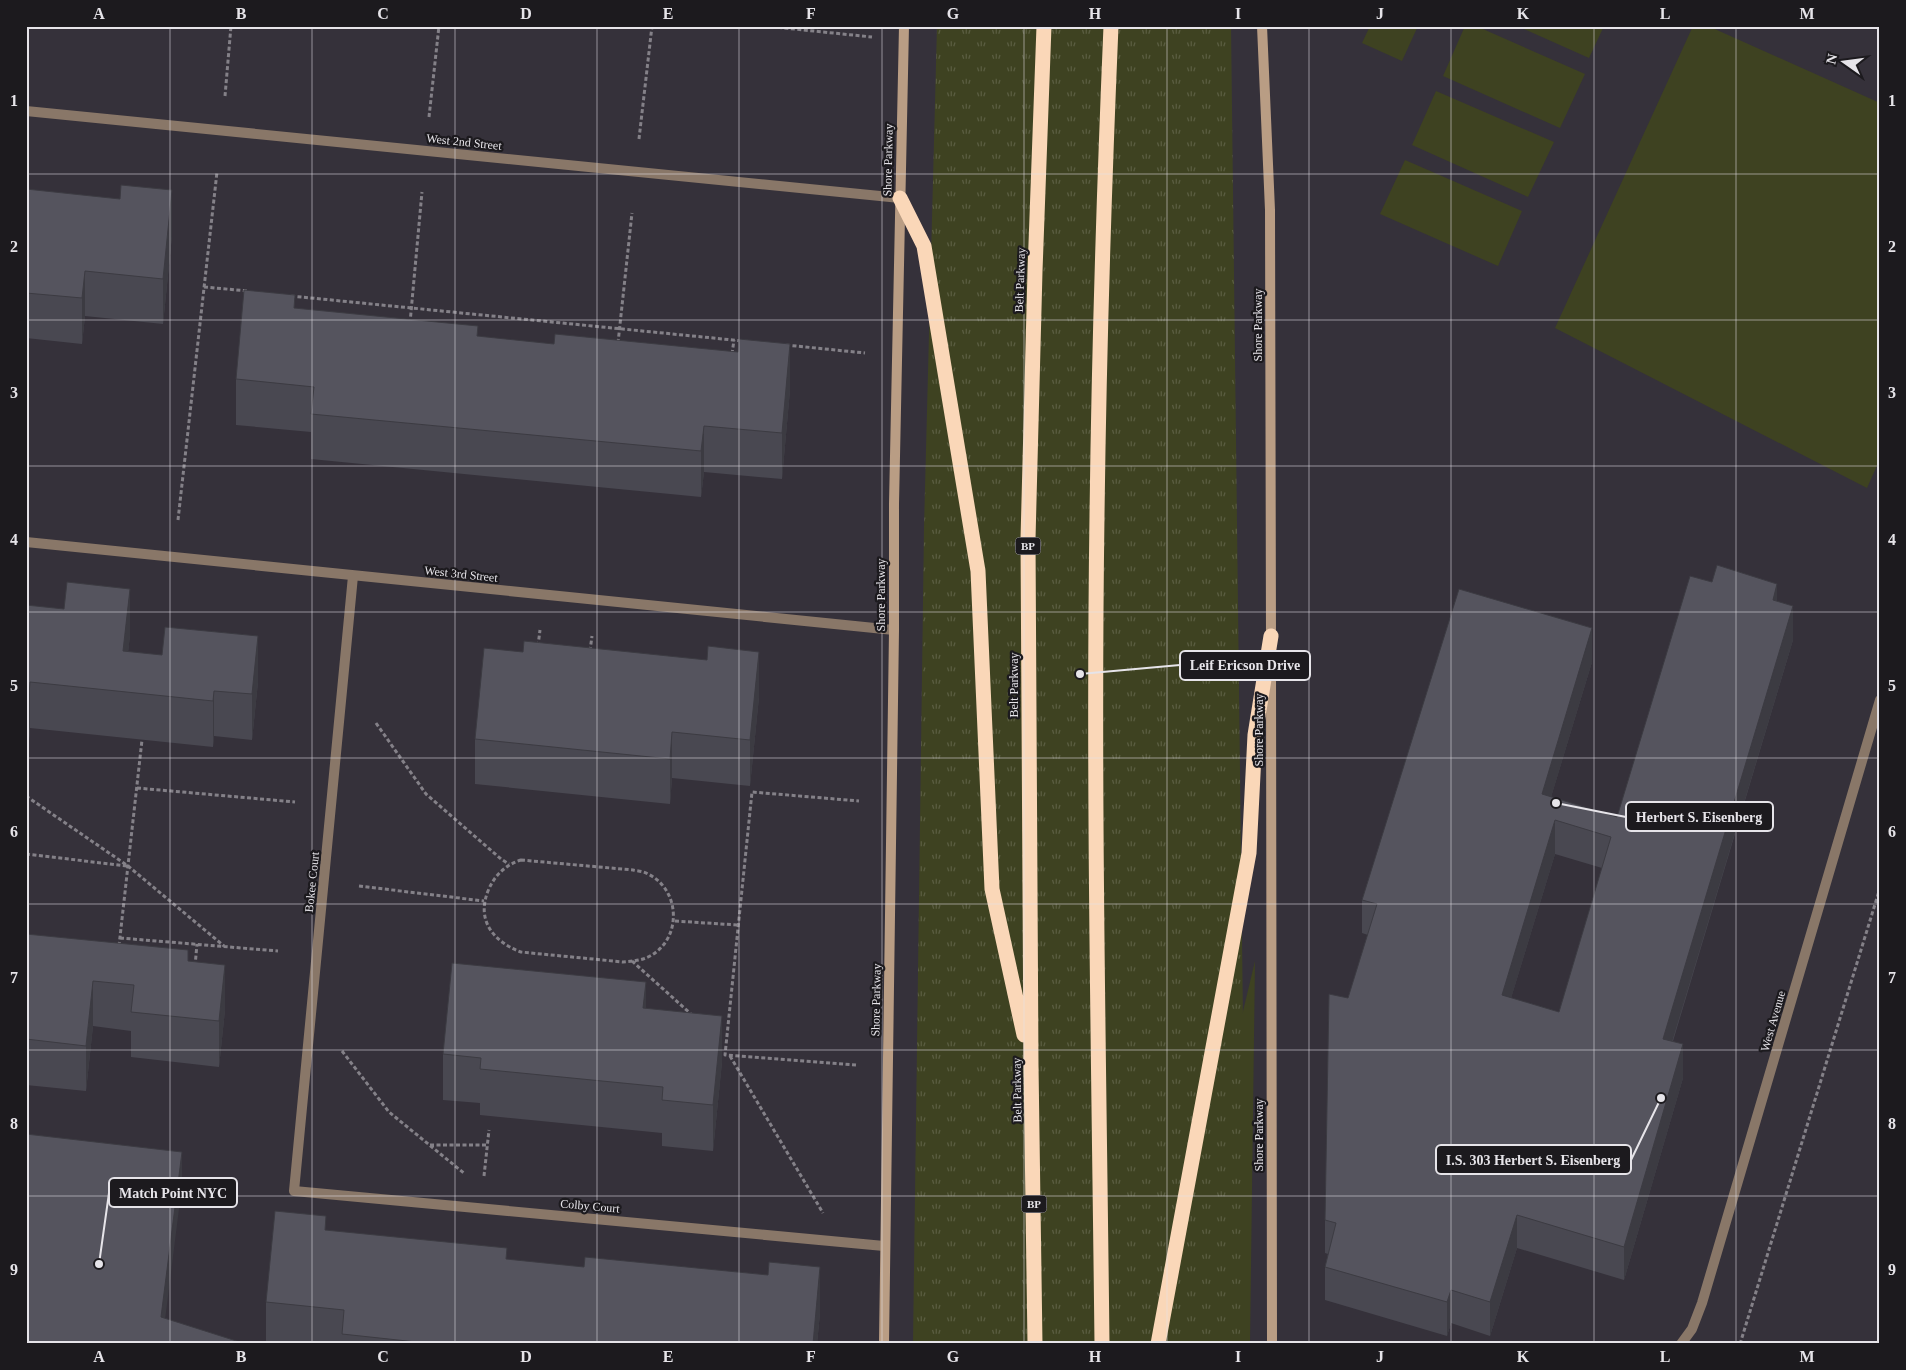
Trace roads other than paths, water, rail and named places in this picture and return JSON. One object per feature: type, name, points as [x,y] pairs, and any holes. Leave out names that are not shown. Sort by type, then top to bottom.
[{"type":"highway","name":"Belt Parkway","points":[[1036,1344],[1031,1065],[1028,539],[1034,271],[1044,26]]},
{"type":"highway","points":[[1102,1344],[1096,775],[1097,518],[1102,252],[1111,26]]},
{"type":"highway","points":[[900,198],[924,246],[978,571],[992,889],[1031,1065]]},
{"type":"highway","points":[[1158,1344],[1249,853],[1255,735],[1271,636]]},
{"type":"main road","name":"Shore Parkway","points":[[884,1344],[894,630],[894,495],[904,26]]},
{"type":"main road","name":"Shore Parkway","points":[[1262,26],[1270,210],[1272,1344]]},
{"type":"street","name":"West 2nd Street","points":[[26,111],[900,198]]},
{"type":"street","name":"West 3rd Street","points":[[26,542],[894,630]]},
{"type":"street","name":"Bokee Court","points":[[294,1191],[354,576]]},
{"type":"street","name":"West Avenue","points":[[1681,1344],[1692,1329],[1702,1303],[1880,700]]},
{"type":"street","name":"Colby Court","points":[[294,1191],[884,1246]]},
{"type":"place","name":"Leif Ericson Drive","points":[[1080,674]]},
{"type":"place","name":"Herbert S. Eisenberg","points":[[1556,803]]},
{"type":"place","name":"I.S. 303 Herbert S. Eisenberg","points":[[1661,1098]]},
{"type":"place","name":"Match Point NYC","points":[[99,1264]]}]
